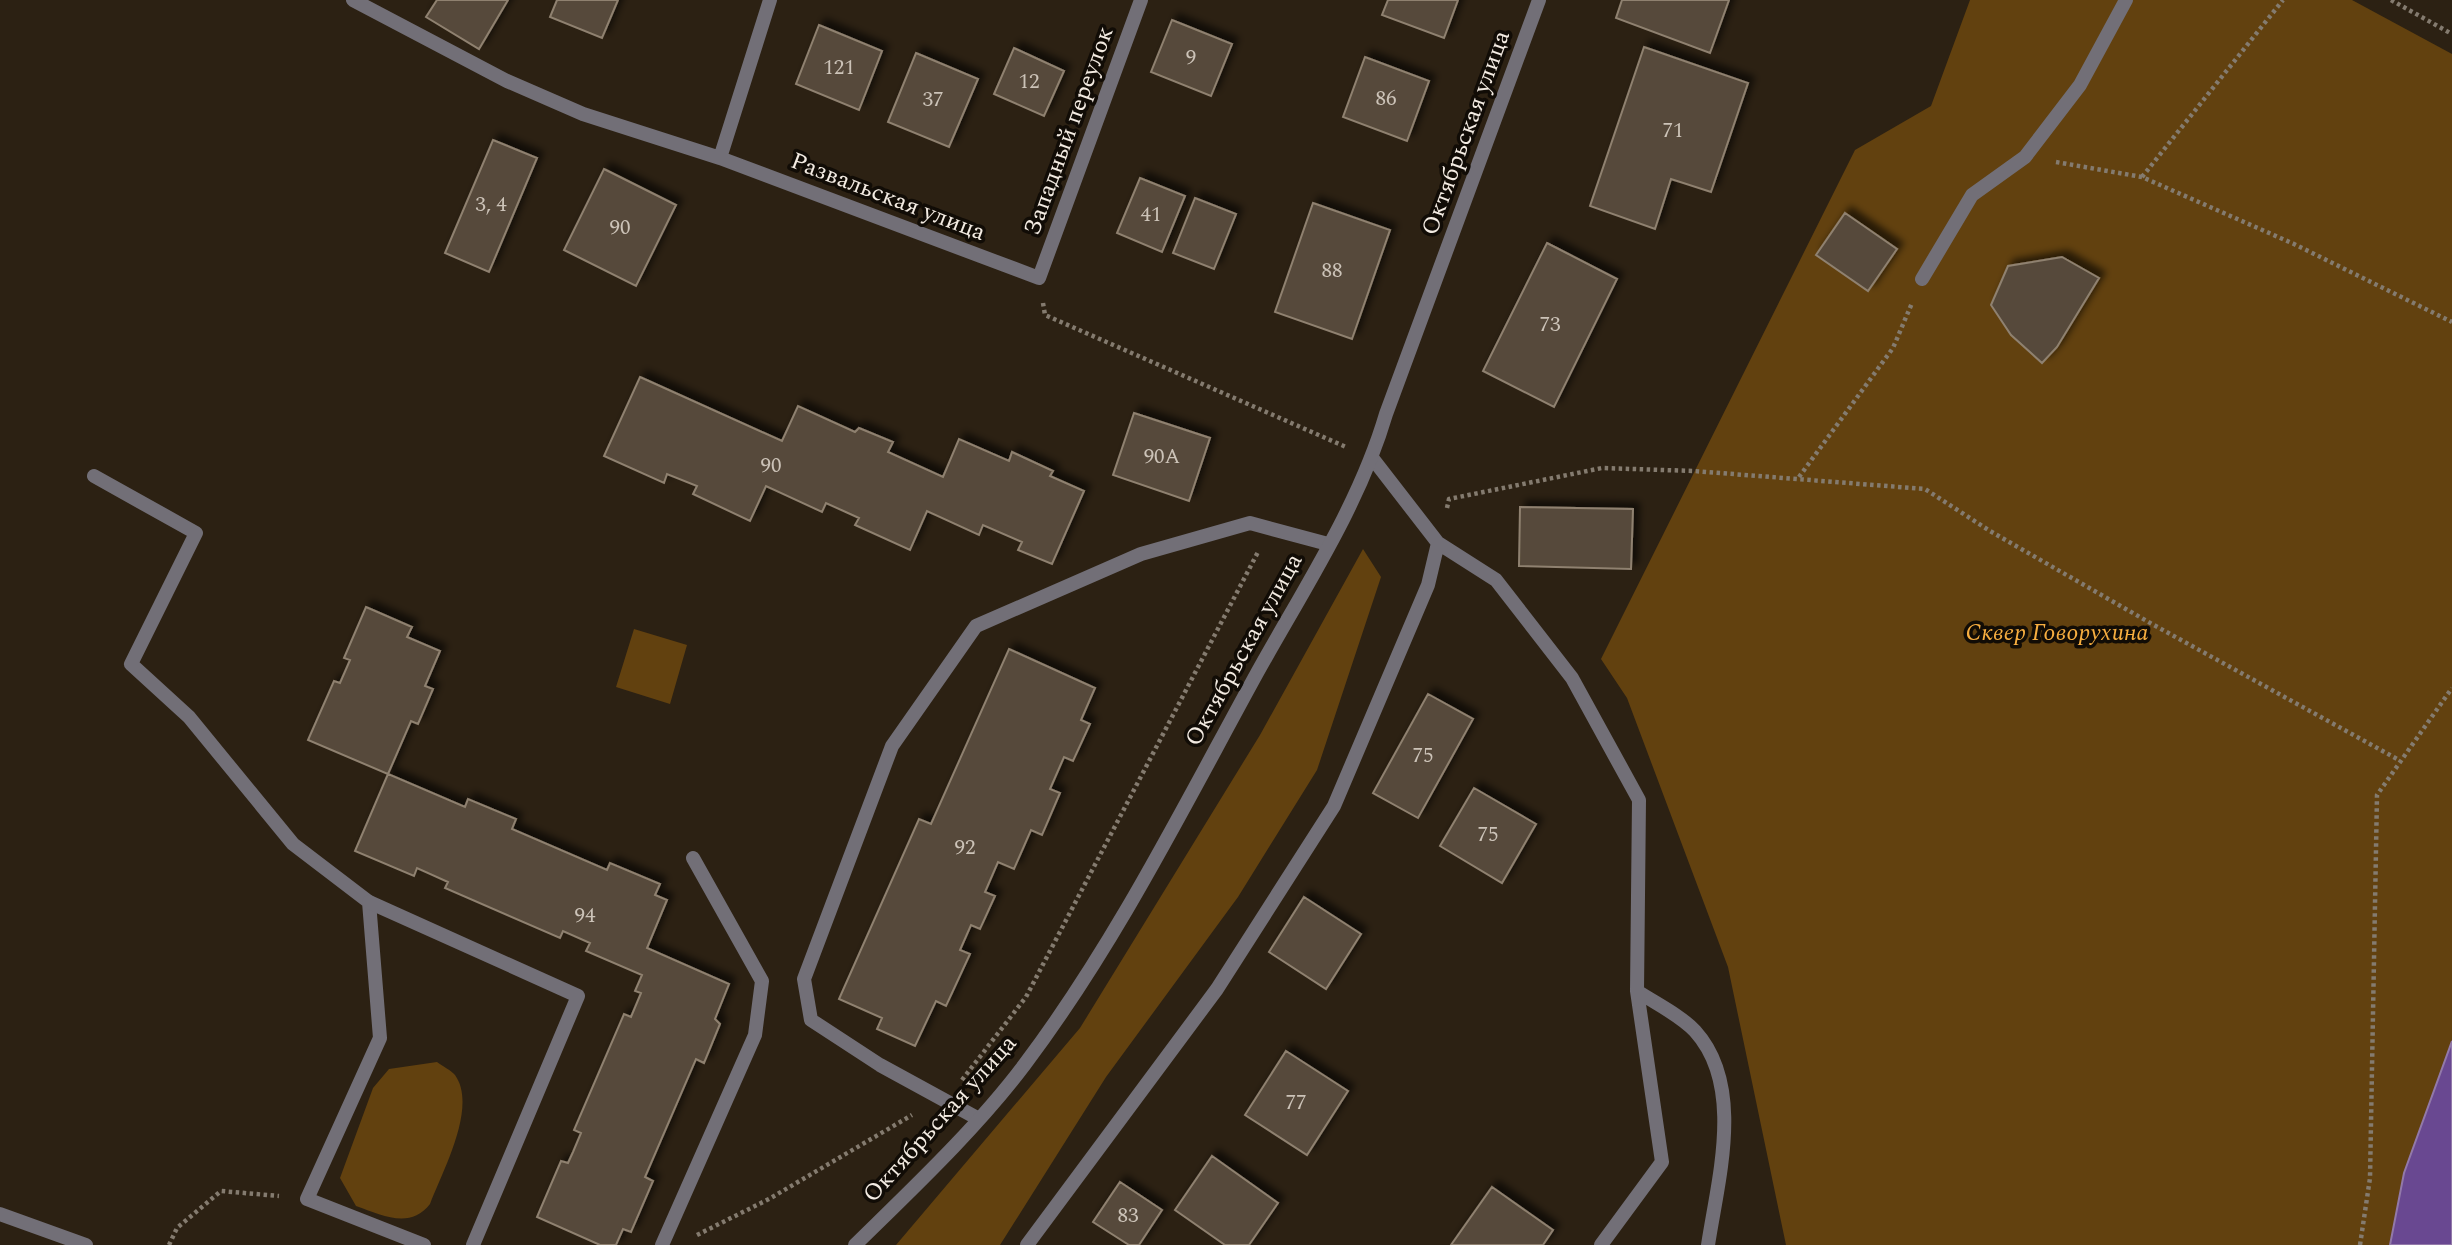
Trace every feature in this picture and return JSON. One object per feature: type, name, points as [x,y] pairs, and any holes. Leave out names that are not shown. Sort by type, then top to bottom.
[{"type":"street","name":"Развальская улица","points":[[353,0],[508,81],[583,114],[720,158],[1040,278]]},
{"type":"street","points":[[720,158],[770,0]]},
{"type":"street","name":"Западный переулок","points":[[1040,278],[1141,0]]},
{"type":"street","name":"Октябрьская улица","points":[[855,1245],[922,1180],[1024,1065],[1115,932],[1373,459],[1386,414],[1539,0]]},
{"type":"street","points":[[1922,279],[1972,195],[2025,157],[2080,85],[2126,0]]},
{"type":"street","points":[[1373,459],[1438,543],[1496,580],[1572,678],[1639,800],[1637,991],[1662,1162],[1601,1245]]},
{"type":"street","points":[[94,475],[196,533],[131,664],[189,717],[293,844],[369,902],[578,996],[473,1245]]},
{"type":"street","points":[[977,1118],[940,1099],[811,1020],[804,979],[892,746],[976,626],[1140,554],[1250,523],[1328,544]]},
{"type":"street","points":[[1027,1245],[1217,989],[1334,806],[1428,585],[1438,543]]},
{"type":"street","points":[[663,1245],[755,1035],[762,981],[693,858]]},
{"type":"street","points":[[369,902],[380,1038],[307,1199],[424,1245]]},
{"type":"street","points":[[1637,991],[1694,1030],[1715,1061],[1724,1107],[1720,1167],[1708,1245]]},
{"type":"street","points":[[0,1214],[86,1245]]},
{"type":"path","points":[[2142,177],[2283,0]]},
{"type":"path","points":[[2391,0],[2452,34]]},
{"type":"path","points":[[2025,157],[2142,177],[2294,244],[2452,322]]},
{"type":"path","points":[[1040,278],[1045,314],[1373,459]]},
{"type":"path","points":[[1798,478],[1893,348],[1922,279]]},
{"type":"path","points":[[1438,543],[1449,499],[1602,468],[1798,478],[1925,489],[1990,531],[2152,624],[2399,760]]},
{"type":"path","points":[[689,1239],[769,1199],[940,1099],[966,1076],[1026,997],[1269,528]]},
{"type":"path","points":[[2360,1245],[2370,1178],[2377,795],[2452,688]]},
{"type":"path","points":[[169,1245],[177,1228],[221,1191],[307,1199]]},
{"type":"green space","name":"Сквер Говорухина","points":[[1970,0],[2352,0],[2452,54],[2452,1245],[1786,1245],[1728,967],[1627,698],[1601,659],[1855,150],[1931,106]]},
{"type":"green space","points":[[1363,549],[1381,577],[1317,770],[1238,897],[1106,1077],[1000,1245],[896,1245],[1080,1028],[1260,735]]},
{"type":"green space","points":[[634,629],[687,645],[670,704],[616,687]]},
{"type":"green space","points":[[437,1062],[455,1075],[461,1088],[462,1104],[456,1140],[430,1204],[414,1217],[405,1218],[386,1216],[356,1206],[340,1178],[373,1088],[389,1069]]},
{"type":"shaded area","points":[[2452,1041],[2452,1245],[2390,1245],[2404,1173]]},
{"type":"building","points":[[437,0],[508,0],[479,49],[426,17]]},
{"type":"building","points":[[557,0],[618,0],[602,38],[550,17]]},
{"type":"building","points":[[1388,0],[1458,0],[1444,38],[1382,15]]},
{"type":"building","points":[[1622,0],[1729,0],[1710,53],[1616,18]]},
{"type":"building","points":[[1172,20],[1232,44],[1211,96],[1151,72]]},
{"type":"building","points":[[819,25],[882,51],[859,110],[796,84]]},
{"type":"building","points":[[1644,47],[1748,83],[1711,192],[1671,179],[1655,229],[1590,206]]},
{"type":"building","points":[[1014,48],[1064,71],[1044,116],[994,94]]},
{"type":"building","points":[[916,53],[978,79],[949,147],[888,122]]},
{"type":"building","points":[[1365,57],[1429,81],[1407,141],[1343,117]]},
{"type":"building","points":[[493,140],[537,158],[489,272],[445,253]]},
{"type":"building","points":[[604,169],[676,205],[636,286],[564,250]]},
{"type":"building","points":[[1140,178],[1185,196],[1162,252],[1117,233]]},
{"type":"building","points":[[1195,198],[1236,214],[1214,269],[1173,253]]},
{"type":"building","points":[[1313,203],[1390,230],[1352,339],[1275,312]]},
{"type":"building","points":[[1845,213],[1897,249],[1868,291],[1816,255]]},
{"type":"building","points":[[1547,243],[1617,279],[1554,407],[1483,371]]},
{"type":"building","points":[[2062,257],[2099,278],[2057,347],[2042,363],[2011,335],[1991,305],[2008,266]]},
{"type":"building","points":[[640,377],[782,441],[798,406],[855,432],[859,428],[893,442],[888,452],[943,477],[959,439],[1009,461],[1012,452],[1053,471],[1050,476],[1084,491],[1052,564],[1018,550],[1022,542],[983,525],[979,535],[927,511],[910,550],[855,525],[859,518],[826,503],[822,512],[766,486],[750,521],[693,494],[697,486],[667,474],[664,483],[604,456]]},
{"type":"building","points":[[1134,413],[1210,438],[1189,501],[1113,475]]},
{"type":"building","points":[[1520,507],[1633,509],[1631,569],[1519,566]]},
{"type":"building","points":[[366,607],[412,627],[407,637],[440,651],[425,686],[433,689],[418,724],[411,721],[388,774],[308,740],[334,681],[340,683],[350,660],[344,658]]},
{"type":"building","points":[[1009,649],[1095,688],[1081,720],[1090,724],[1073,761],[1064,757],[1050,789],[1060,793],[1042,835],[1031,830],[1014,869],[998,862],[985,892],[995,896],[980,929],[971,925],[960,950],[970,954],[946,1006],[936,1001],[915,1046],[877,1029],[882,1018],[839,999],[919,819],[931,824]]},
{"type":"building","points":[[1428,694],[1473,719],[1418,818],[1373,793]]},
{"type":"building","points":[[388,774],[465,807],[468,799],[516,819],[512,829],[607,870],[610,863],[660,884],[655,895],[667,900],[647,948],[729,984],[715,1019],[720,1024],[704,1063],[696,1059],[645,1177],[653,1181],[631,1232],[623,1229],[616,1245],[600,1245],[537,1217],[561,1161],[568,1163],[573,1152],[581,1133],[574,1130],[624,1014],[631,1017],[641,993],[635,991],[642,975],[586,951],[590,943],[563,931],[560,938],[445,888],[448,882],[417,868],[414,876],[355,851]]},
{"type":"building","points":[[1474,788],[1536,824],[1502,883],[1440,846]]},
{"type":"building","points":[[1304,897],[1361,934],[1326,989],[1269,952]]},
{"type":"building","points":[[1286,1051],[1348,1091],[1307,1155],[1245,1115]]},
{"type":"building","points":[[1212,1156],[1278,1203],[1249,1245],[1225,1245],[1175,1210]]},
{"type":"building","points":[[1120,1182],[1162,1210],[1139,1245],[1129,1245],[1093,1222]]},
{"type":"building","points":[[1492,1187],[1553,1230],[1543,1245],[1451,1245]]}]
